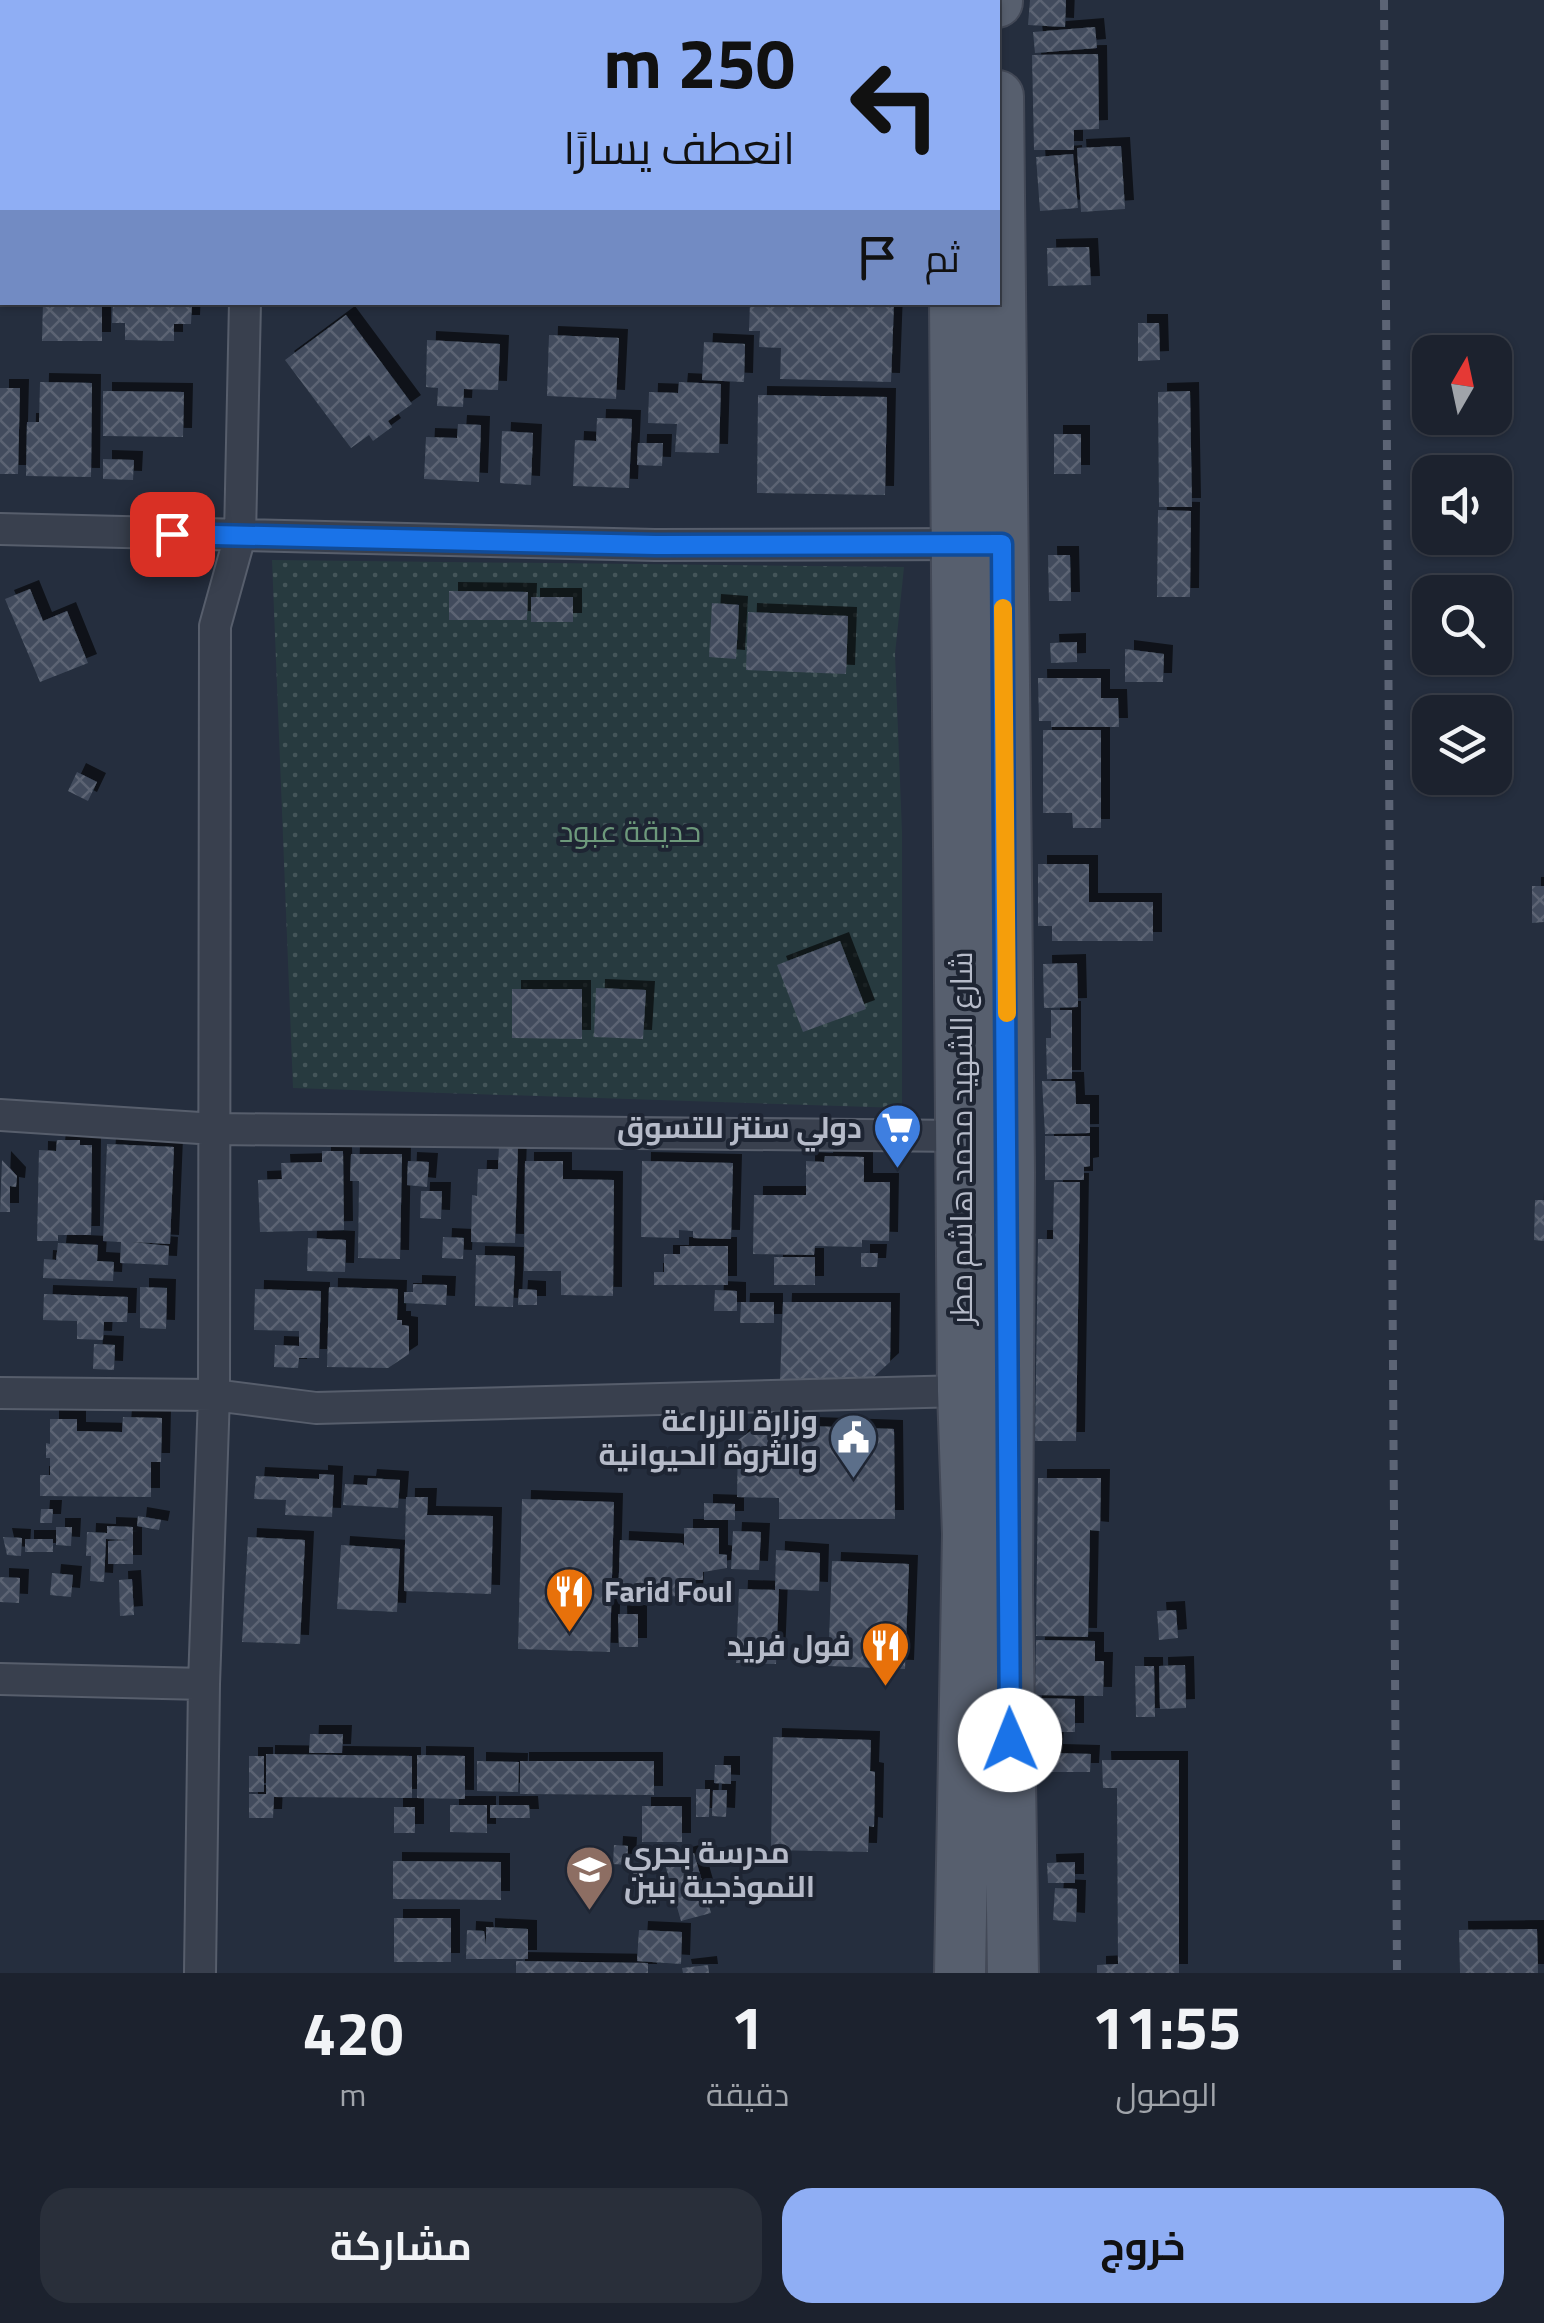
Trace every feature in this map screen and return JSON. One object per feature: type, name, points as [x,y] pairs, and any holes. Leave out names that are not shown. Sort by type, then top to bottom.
[{"type":"main road","name":"شارع الشهيد محمد هاشم مطر","points":[[955,305],[980,544],[1008,1154],[1007,1588],[1013,1973]]},
{"type":"main road","name":"شارع الشهيد محمد هاشم مطر","points":[[960,1973],[968,1534],[963,1391],[963,1136],[990,305]]},
{"type":"street","points":[[200,1973],[214,1395],[216,626],[240,536],[245,305]]},
{"type":"street","points":[[0,529],[656,545],[980,544]]},
{"type":"street","points":[[0,1115],[215,1129],[963,1136]]},
{"type":"street","points":[[0,1394],[214,1395],[316,1408],[963,1391]]},
{"type":"street","points":[[0,1679],[204,1684]]},
{"type":"green space","name":"حديقة عبود","points":[[272,560],[904,567],[895,654],[902,832],[902,1108],[293,1088]]},
{"type":"building","points":[[1030,0],[1066,0],[1065,27],[1028,25]]},
{"type":"building","points":[[1095,27],[1097,48],[1035,53],[1033,32]]},
{"type":"building","points":[[1098,54],[1099,129],[1074,130],[1074,150],[1034,150],[1032,55]]},
{"type":"building","points":[[1121,146],[1125,209],[1081,212],[1077,148]]},
{"type":"building","points":[[1073,154],[1078,208],[1040,211],[1036,157]]},
{"type":"building","points":[[1089,247],[1091,285],[1048,286],[1047,248]]},
{"type":"building","points":[[43,305],[102,305],[102,341],[42,341]]},
{"type":"building","points":[[113,305],[192,305],[191,324],[174,324],[174,341],[125,340],[125,323],[112,323]]},
{"type":"building","points":[[750,305],[894,305],[891,382],[780,379],[781,348],[759,347],[760,331],[749,331]]},
{"type":"building","points":[[346,315],[412,404],[388,421],[392,427],[373,441],[369,435],[351,448],[285,360]]},
{"type":"building","points":[[1138,323],[1159,323],[1160,360],[1138,361]]},
{"type":"building","points":[[549,335],[619,338],[616,399],[547,396]]},
{"type":"building","points":[[427,340],[500,344],[498,390],[464,389],[463,407],[437,406],[438,388],[426,387]]},
{"type":"building","points":[[704,342],[745,344],[744,382],[702,380]]},
{"type":"building","points":[[40,382],[92,383],[91,477],[26,476],[27,422],[39,422]]},
{"type":"building","points":[[679,382],[721,384],[719,453],[675,452],[677,424],[648,423],[649,392],[678,393]]},
{"type":"building","points":[[0,388],[20,388],[18,474],[0,474]]},
{"type":"building","points":[[103,391],[184,392],[183,437],[103,436]]},
{"type":"building","points":[[1190,391],[1192,507],[1159,507],[1158,392]]},
{"type":"building","points":[[758,395],[887,397],[885,495],[757,493]]},
{"type":"building","points":[[597,418],[632,419],[629,488],[573,486],[575,440],[596,441]]},
{"type":"building","points":[[458,424],[481,425],[479,482],[424,479],[426,437],[457,438]]},
{"type":"building","points":[[502,431],[533,433],[531,485],[500,483]]},
{"type":"building","points":[[1054,434],[1081,434],[1081,474],[1054,474]]},
{"type":"building","points":[[638,443],[663,443],[662,466],[637,465]]},
{"type":"building","points":[[103,459],[134,460],[133,480],[103,479]]},
{"type":"building","points":[[1158,510],[1191,511],[1190,597],[1157,597]]},
{"type":"building","points":[[1048,555],[1070,555],[1071,601],[1049,601]]},
{"type":"building","points":[[30,589],[43,621],[67,611],[88,663],[40,682],[5,599]]},
{"type":"building","points":[[449,591],[528,592],[527,620],[449,620]]},
{"type":"building","points":[[531,597],[573,597],[573,622],[531,622]]},
{"type":"building","points":[[712,603],[739,605],[736,659],[709,657]]},
{"type":"building","points":[[748,612],[848,616],[846,674],[746,670]]},
{"type":"building","points":[[1077,642],[1077,662],[1051,663],[1050,643]]},
{"type":"building","points":[[1125,649],[1164,654],[1163,682],[1125,682]]},
{"type":"building","points":[[1038,678],[1101,678],[1101,698],[1118,698],[1119,727],[1051,727],[1051,721],[1039,721]]},
{"type":"building","points":[[1043,730],[1101,730],[1101,828],[1073,828],[1072,813],[1043,813]]},
{"type":"building","points":[[77,772],[97,782],[88,801],[68,791]]},
{"type":"building","points":[[1038,864],[1089,864],[1089,902],[1153,902],[1153,941],[1052,941],[1052,926],[1038,926]]},
{"type":"building","points":[[1532,886],[1544,886],[1544,922],[1532,923]]},
{"type":"building","points":[[840,941],[866,1009],[803,1032],[777,965]]},
{"type":"building","points":[[1077,963],[1078,1007],[1044,1008],[1043,964]]},
{"type":"building","points":[[596,988],[646,990],[643,1039],[594,1037]]},
{"type":"building","points":[[512,989],[582,989],[582,1039],[512,1038]]},
{"type":"building","points":[[1051,1010],[1072,1010],[1072,1079],[1047,1079],[1046,1038],[1051,1038]]},
{"type":"building","points":[[1042,1081],[1075,1081],[1076,1104],[1090,1104],[1090,1133],[1045,1134]]},
{"type":"building","points":[[1045,1136],[1090,1136],[1090,1166],[1084,1167],[1084,1180],[1045,1180]]},
{"type":"building","points":[[57,1140],[80,1140],[80,1145],[92,1145],[91,1235],[58,1235],[58,1241],[37,1241],[39,1150],[56,1151]]},
{"type":"building","points":[[107,1144],[174,1147],[170,1244],[132,1242],[169,1246],[168,1265],[120,1263],[121,1242],[103,1241]]},
{"type":"building","points":[[499,1146],[518,1146],[515,1243],[471,1242],[472,1195],[477,1196],[478,1169],[498,1169]]},
{"type":"building","points":[[322,1151],[343,1151],[344,1230],[260,1232],[258,1180],[282,1179],[281,1163],[322,1162]]},
{"type":"building","points":[[351,1154],[402,1154],[400,1259],[358,1258],[359,1181],[350,1181]]},
{"type":"building","points":[[825,1156],[864,1157],[864,1182],[890,1182],[889,1241],[862,1240],[862,1247],[815,1246],[814,1255],[753,1254],[754,1195],[806,1195],[806,1161],[824,1162]]},
{"type":"building","points":[[2,1160],[17,1176],[16,1187],[10,1186],[10,1212],[0,1212]]},
{"type":"building","points":[[408,1161],[429,1162],[427,1187],[407,1185]]},
{"type":"building","points":[[525,1161],[563,1161],[563,1179],[614,1180],[613,1296],[561,1295],[561,1271],[524,1271]]},
{"type":"building","points":[[642,1161],[733,1163],[731,1239],[693,1238],[693,1231],[679,1230],[679,1238],[641,1237]]},
{"type":"building","points":[[1054,1182],[1080,1182],[1076,1441],[1035,1441],[1038,1239],[1053,1239]]},
{"type":"building","points":[[421,1191],[442,1191],[441,1219],[420,1218]]},
{"type":"building","points":[[1535,1200],[1544,1200],[1544,1241],[1534,1240]]},
{"type":"building","points":[[443,1237],[464,1238],[463,1259],[442,1258]]},
{"type":"building","points":[[308,1238],[346,1240],[345,1272],[307,1271]]},
{"type":"building","points":[[58,1243],[98,1245],[97,1261],[114,1262],[113,1281],[43,1278],[44,1259],[56,1260]]},
{"type":"building","points":[[680,1246],[728,1246],[728,1285],[654,1285],[654,1272],[664,1272],[664,1254],[680,1254]]},
{"type":"building","points":[[861,1253],[878,1253],[877,1267],[861,1267]]},
{"type":"building","points":[[476,1255],[515,1256],[513,1307],[475,1306]]},
{"type":"building","points":[[774,1257],[815,1257],[815,1285],[774,1285]]},
{"type":"building","points":[[413,1284],[447,1285],[446,1305],[404,1303],[404,1292],[413,1292]]},
{"type":"building","points":[[140,1287],[167,1288],[166,1329],[140,1328]]},
{"type":"building","points":[[329,1287],[398,1289],[397,1320],[409,1326],[409,1354],[388,1368],[327,1367]]},
{"type":"building","points":[[255,1289],[321,1291],[319,1358],[299,1358],[298,1368],[274,1367],[275,1345],[299,1346],[299,1331],[254,1330]]},
{"type":"building","points":[[519,1289],[537,1290],[537,1305],[518,1305]]},
{"type":"building","points":[[715,1290],[737,1291],[737,1311],[714,1311]]},
{"type":"building","points":[[44,1294],[128,1297],[127,1322],[104,1322],[103,1340],[77,1339],[77,1321],[43,1320]]},
{"type":"building","points":[[741,1302],[774,1302],[774,1323],[740,1323]]},
{"type":"building","points":[[783,1302],[891,1302],[890,1362],[868,1382],[780,1380]]},
{"type":"building","points":[[94,1344],[115,1345],[114,1370],[93,1369]]},
{"type":"building","points":[[123,1417],[162,1418],[161,1462],[151,1462],[151,1497],[40,1496],[40,1475],[50,1475],[46,1443],[50,1444],[50,1419],[77,1419],[77,1431],[122,1432]]},
{"type":"building","points":[[758,1426],[894,1429],[895,1519],[779,1519],[779,1498],[737,1497],[738,1440]]},
{"type":"building","points":[[319,1474],[334,1475],[332,1517],[285,1515],[286,1500],[254,1499],[256,1476],[319,1479]]},
{"type":"building","points":[[368,1478],[400,1480],[398,1508],[343,1505],[345,1484],[367,1485]]},
{"type":"building","points":[[1038,1478],[1101,1478],[1100,1531],[1090,1530],[1088,1637],[1036,1636]]},
{"type":"building","points":[[406,1497],[428,1497],[427,1515],[493,1516],[491,1594],[404,1591]]},
{"type":"building","points":[[522,1499],[614,1502],[610,1652],[518,1649]]},
{"type":"building","points":[[704,1503],[735,1504],[735,1520],[704,1520]]},
{"type":"building","points":[[41,1509],[53,1509],[52,1523],[40,1523]]},
{"type":"building","points":[[138,1516],[161,1520],[159,1530],[137,1526]]},
{"type":"building","points":[[107,1526],[133,1527],[133,1564],[108,1564],[108,1541],[129,1540],[106,1539],[104,1582],[90,1581],[87,1532],[107,1533]]},
{"type":"building","points":[[56,1527],[72,1527],[71,1546],[56,1545]]},
{"type":"building","points":[[684,1528],[719,1528],[719,1554],[727,1555],[727,1568],[703,1572],[703,1580],[695,1580],[694,1597],[638,1595],[638,1604],[618,1603],[620,1540],[684,1546]]},
{"type":"building","points":[[733,1531],[761,1532],[759,1570],[731,1569]]},
{"type":"building","points":[[3,1537],[22,1538],[21,1556],[7,1555]]},
{"type":"building","points":[[248,1537],[305,1540],[300,1644],[242,1642]]},
{"type":"building","points":[[25,1539],[53,1539],[53,1552],[25,1552]]},
{"type":"building","points":[[341,1545],[400,1549],[397,1612],[337,1609]]},
{"type":"building","points":[[776,1550],[820,1553],[819,1591],[779,1589],[776,1664],[736,1663],[739,1589],[775,1590]]},
{"type":"building","points":[[832,1561],[909,1564],[905,1669],[828,1666]]},
{"type":"building","points":[[52,1573],[73,1575],[71,1597],[50,1595]]},
{"type":"building","points":[[0,1577],[20,1578],[19,1603],[0,1602]]},
{"type":"building","points":[[132,1579],[134,1615],[120,1616],[119,1580]]},
{"type":"building","points":[[1176,1610],[1178,1638],[1159,1640],[1157,1611]]},
{"type":"building","points":[[618,1614],[638,1614],[638,1647],[619,1647]]},
{"type":"building","points":[[1036,1640],[1095,1641],[1095,1661],[1104,1661],[1103,1696],[1035,1695]]},
{"type":"building","points":[[1185,1665],[1186,1708],[1160,1709],[1159,1666]]},
{"type":"building","points":[[1135,1666],[1154,1666],[1155,1717],[1136,1717]]},
{"type":"building","points":[[1033,1698],[1075,1699],[1075,1732],[1032,1732]]},
{"type":"building","points":[[1032,1733],[1055,1734],[1054,1753],[1091,1754],[1090,1772],[1032,1772]]},
{"type":"building","points":[[310,1734],[343,1734],[342,1753],[309,1753]]},
{"type":"building","points":[[773,1737],[871,1740],[874,1827],[869,1826],[868,1852],[771,1850]]},
{"type":"building","points":[[266,1754],[412,1756],[412,1798],[274,1797],[273,1818],[249,1818],[249,1794],[266,1794]]},
{"type":"building","points":[[417,1755],[465,1756],[465,1799],[417,1798]]},
{"type":"building","points":[[249,1756],[264,1756],[264,1792],[249,1792]]},
{"type":"building","points":[[1102,1760],[1179,1760],[1179,1973],[1097,1973],[1097,1965],[1118,1964],[1117,1788],[1103,1788]]},
{"type":"building","points":[[477,1761],[519,1762],[518,1792],[477,1791]]},
{"type":"building","points":[[520,1761],[654,1761],[654,1795],[520,1794]]},
{"type":"building","points":[[715,1765],[731,1765],[731,1784],[714,1783]]},
{"type":"building","points":[[696,1789],[710,1789],[709,1817],[696,1817]]},
{"type":"building","points":[[713,1790],[727,1790],[726,1817],[712,1816]]},
{"type":"building","points":[[450,1805],[487,1805],[487,1833],[450,1832]]},
{"type":"building","points":[[490,1805],[529,1805],[530,1818],[490,1818]]},
{"type":"building","points":[[642,1806],[682,1806],[682,1842],[642,1842]]},
{"type":"building","points":[[394,1807],[415,1807],[415,1833],[394,1833]]},
{"type":"building","points":[[614,1845],[628,1846],[627,1865],[613,1864]]},
{"type":"building","points":[[694,1853],[711,1913],[681,1921],[664,1861]]},
{"type":"building","points":[[393,1861],[501,1862],[501,1900],[393,1899]]},
{"type":"building","points":[[1075,1862],[1075,1883],[1048,1883],[1047,1863]]},
{"type":"building","points":[[1055,1888],[1077,1889],[1076,1922],[1053,1920]]},
{"type":"building","points":[[394,1918],[451,1918],[451,1962],[394,1962]]},
{"type":"building","points":[[486,1927],[528,1929],[528,1959],[466,1959],[467,1930],[484,1931],[486,1945]]},
{"type":"building","points":[[1537,1929],[1538,1973],[1460,1973],[1459,1930]]},
{"type":"building","points":[[639,1930],[682,1932],[681,1964],[637,1961]]},
{"type":"building","points":[[516,1961],[648,1963],[648,1973],[516,1973]]},
{"type":"building","points":[[708,1965],[709,1973],[683,1973],[682,1968]]},
{"type":"railway","points":[[1384,0],[1397,1973]]},
{"type":"slow traffic","points":[[1003,608],[1007,1013]]},
{"type":"place","name":"دولي سنتر للتسوق","points":[[897,1170]]},
{"type":"place","name":"وزارة الزراعة والثروة الحيوانية","points":[[853,1480]]},
{"type":"place","name":"Farid Foul","points":[[569,1634]]},
{"type":"place","name":"فول فريد","points":[[886,1688]]},
{"type":"place","name":"مدرسة بحري النموذجية بنين","points":[[589,1912]]},
{"type":"route","points":[[172,534],[656,545],[1002,544],[1010,1740]]}]
